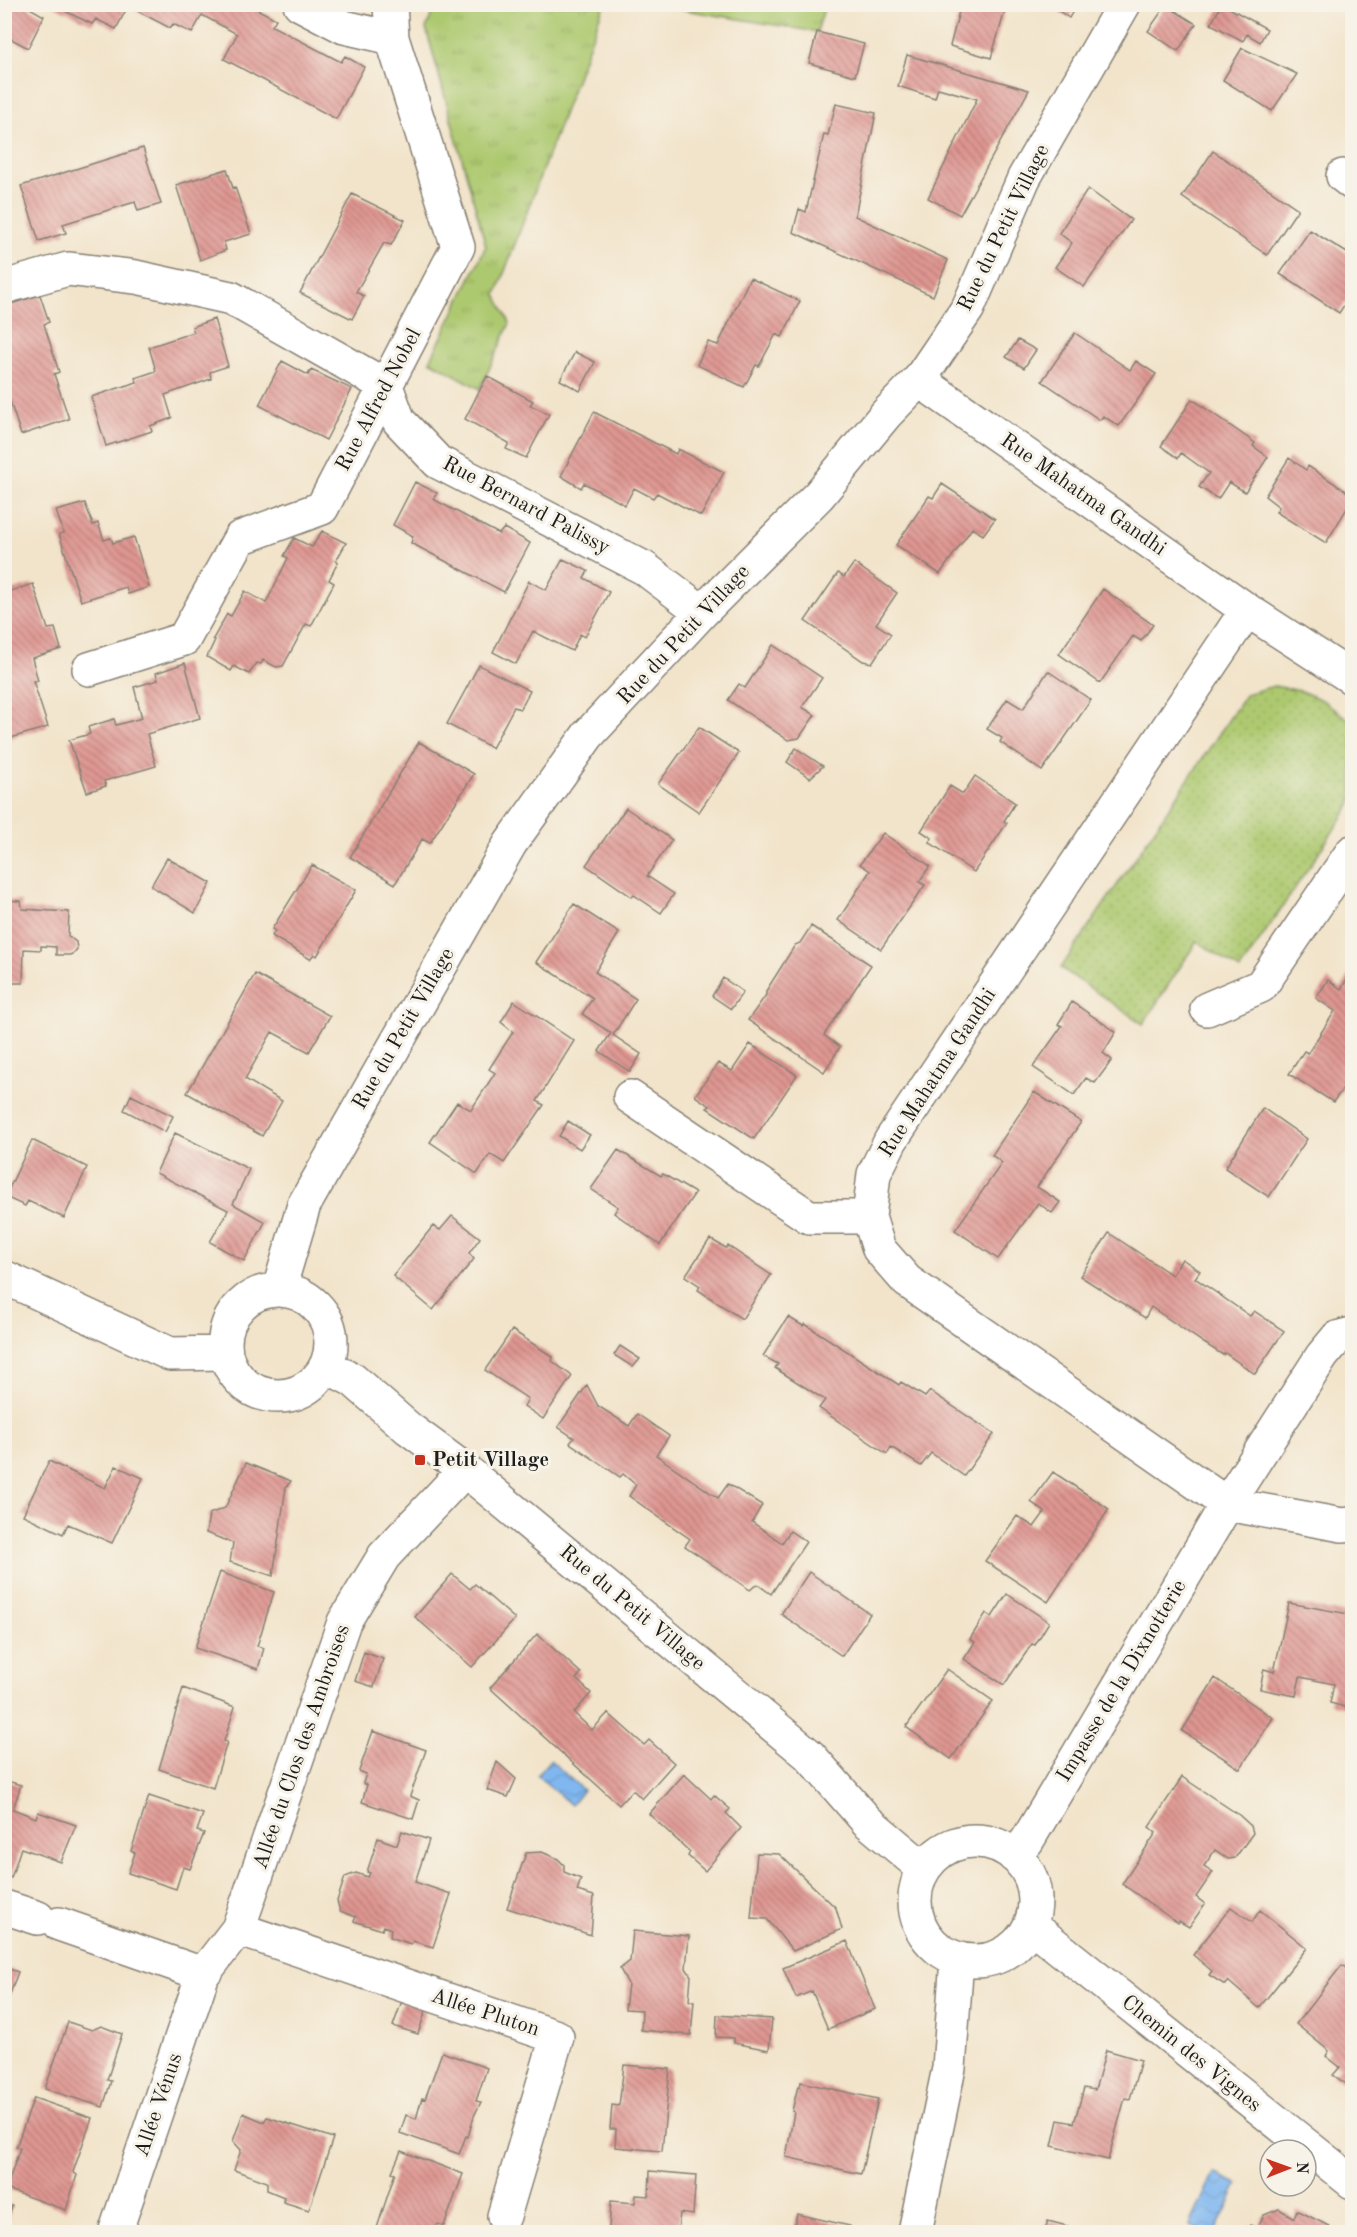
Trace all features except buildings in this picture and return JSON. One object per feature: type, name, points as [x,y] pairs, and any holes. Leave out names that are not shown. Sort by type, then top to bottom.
[{"type":"street","points":[[300,4],[344,27],[392,38]]},
{"type":"street","name":"Rue Alfred Nobel","points":[[89,669],[184,639],[240,538],[322,508],[458,247],[392,38],[390,4]]},
{"type":"street","name":"Rue du Petit Village","points":[[279,1289],[304,1205],[510,844],[588,735],[702,612],[819,495],[886,414],[919,380],[968,308],[1024,178],[1124,4]]},
{"type":"street","points":[[4,287],[68,269],[136,277],[231,298],[386,386]]},
{"type":"street","name":"Rue Mahatma Gandhi","points":[[919,380],[1247,610],[1353,678]]},
{"type":"street","name":"Rue Bernard Palissy","points":[[386,386],[399,421],[438,462],[644,568],[702,612]]},
{"type":"street","name":"Rue Mahatma Gandhi","points":[[1227,1504],[907,1281],[879,1249],[869,1217],[874,1174],[891,1140],[1247,610]]},
{"type":"street","points":[[1207,1009],[1261,986],[1353,852]]},
{"type":"street","points":[[630,1097],[809,1217],[869,1217]]},
{"type":"street","points":[[4,1276],[170,1354],[225,1353]]},
{"type":"street","points":[[279,1289],[300,1294],[319,1308],[328,1324],[331,1347],[326,1366],[316,1381],[300,1391],[280,1397],[260,1393],[241,1381],[230,1366],[225,1353],[224,1339],[229,1321],[239,1306],[253,1295],[279,1289]]},
{"type":"street","name":"Impasse de la Dixnotterie","points":[[1014,1856],[1027,1841],[1227,1504],[1322,1356],[1337,1338],[1353,1334]]},
{"type":"street","name":"Rue du Petit Village","points":[[326,1366],[353,1380],[408,1428],[465,1470],[809,1755],[867,1821],[923,1868]]},
{"type":"street","name":"Allée du Clos des Ambroises","points":[[221,1951],[344,1622],[384,1556],[465,1470]]},
{"type":"street","points":[[1227,1504],[1342,1525],[1353,1524]]},
{"type":"street","points":[[984,1841],[1007,1850],[1014,1856],[1023,1864],[1034,1888],[1035,1911],[1026,1935],[1009,1952],[987,1961],[965,1962],[941,1953],[924,1936],[915,1915],[915,1890],[923,1868],[936,1853],[961,1842],[984,1841]]},
{"type":"street","points":[[4,1906],[49,1921],[221,1951]]},
{"type":"street","name":"Chemin des Vignes","points":[[1029,1927],[1044,1936],[1353,2182]]},
{"type":"street","name":"Allée Pluton","points":[[221,1951],[556,2037],[504,2216]]},
{"type":"street","name":"Allée Vénus","points":[[122,2232],[116,2230],[221,1951]]},
{"type":"street","points":[[915,2232],[950,2068],[957,1959]]},
{"type":"green space","points":[[436,5],[604,5],[496,295],[510,323],[480,389],[430,361],[486,246],[426,28]]},
{"type":"green space","points":[[655,5],[825,5],[817,32]]},
{"type":"green space","points":[[1274,686],[1301,691],[1322,700],[1352,722],[1352,803],[1240,970],[1197,941],[1143,1024],[1061,968],[1246,694]]},
{"type":"water","points":[[550,1760],[583,1790],[571,1805],[537,1775]]},
{"type":"water","points":[[1214,2173],[1238,2184],[1215,2232],[1206,2232],[1190,2225]]},
{"type":"place","name":"Petit Village","points":[[420,1460]]}]
